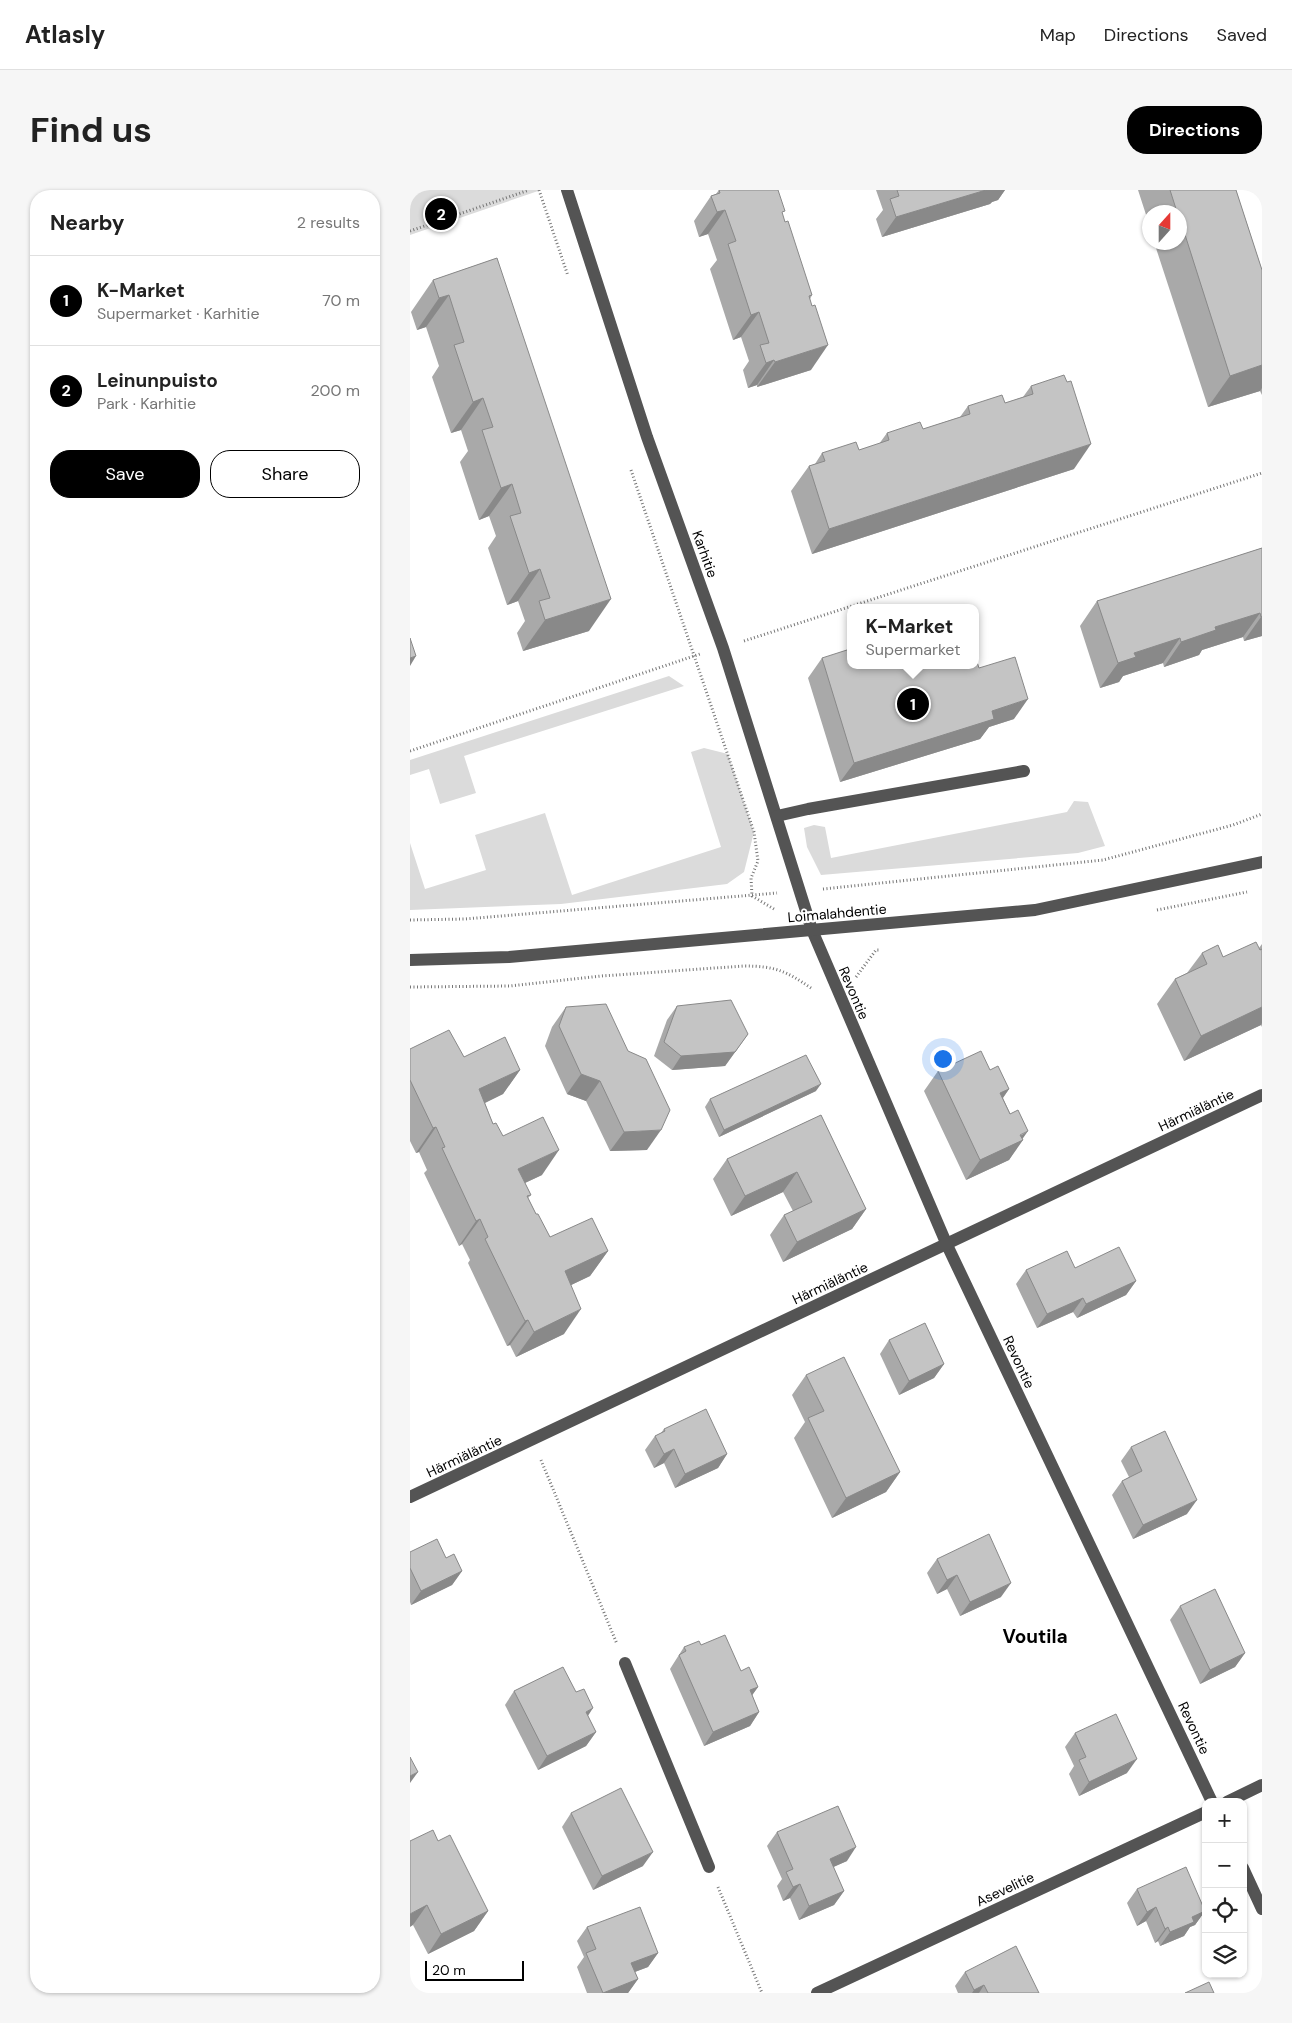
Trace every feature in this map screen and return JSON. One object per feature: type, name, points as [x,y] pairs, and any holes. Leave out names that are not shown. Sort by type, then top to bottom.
[{"type":"street","name":"Karhitie","points":[[567,190],[647,437],[724,648],[812,930]]},
{"type":"street","points":[[777,816],[808,808],[1024,771]]},
{"type":"street","name":"Loimalahdentie","points":[[410,960],[509,957],[1035,910],[1262,862]]},
{"type":"street","name":"Revontie","points":[[812,930],[947,1245],[1210,1798]]},
{"type":"street","name":"Härmiäläntie","points":[[410,1497],[1262,1095]]},
{"type":"street","points":[[625,1663],[709,1867]]},
{"type":"street","points":[[1235,1798],[1262,1785]]},
{"type":"street","name":"Asevelitie","points":[[817,1993],[1202,1814]]},
{"type":"street","points":[[1247,1877],[1262,1909]]},
{"type":"path","points":[[410,231],[529,190]]},
{"type":"path","points":[[539,190],[570,282]]},
{"type":"path","points":[[631,468],[754,832],[758,861],[752,878],[752,896]]},
{"type":"path","points":[[859,604],[1262,473]]},
{"type":"path","points":[[410,751],[694,655],[724,648],[847,608]]},
{"type":"path","points":[[410,920],[465,919],[752,896],[1103,860],[1232,825],[1262,814]]},
{"type":"path","points":[[752,896],[777,911]]},
{"type":"path","points":[[410,987],[510,986],[600,976],[744,966],[767,966],[787,972],[813,989],[835,987]]},
{"type":"shaded area","points":[[410,190],[541,190],[410,235]]},
{"type":"shaded area","points":[[669,676],[684,686],[464,756],[476,793],[440,804],[429,769],[410,775],[410,760]]},
{"type":"shaded area","points":[[704,748],[728,754],[754,832],[744,872],[727,884],[561,904],[410,910],[410,843],[425,889],[486,870],[475,835],[545,813],[572,895],[721,847],[691,752]]},
{"type":"shaded area","points":[[1074,801],[1088,802],[1105,846],[1078,853],[821,875],[807,847],[804,828],[814,825],[825,827],[831,858],[1067,812]]},
{"type":"building","points":[[719,190],[778,190],[785,211],[782,212],[785,222],[788,221],[812,295],[809,296],[812,306],[815,305],[828,345],[775,362],[774,360],[766,363],[760,345],[769,343],[759,312],[751,315],[728,244],[736,241],[725,210],[717,212],[711,196],[720,193]]},
{"type":"building","points":[[897,190],[986,190],[896,217],[890,199],[899,196]]},
{"type":"building","points":[[1170,190],[1236,190],[1262,270],[1262,365],[1230,376],[1187,241],[1187,205],[1175,205]]},
{"type":"building","points":[[497,258],[611,599],[545,620],[539,601],[550,598],[540,569],[529,573],[510,516],[521,513],[512,484],[501,488],[482,430],[493,427],[483,398],[473,402],[454,345],[464,342],[449,295],[439,298],[433,280]]},
{"type":"building","points":[[1064,375],[1067,382],[1071,381],[1091,444],[829,529],[809,466],[825,461],[822,453],[856,442],[859,450],[889,440],[887,433],[920,422],[923,429],[970,414],[968,406],[1002,395],[1005,403],[1033,394],[1031,386]]},
{"type":"building","points":[[1262,548],[1261,617],[1260,613],[1215,627],[1216,630],[1181,642],[1180,638],[1134,653],[1136,657],[1118,663],[1097,601]]},
{"type":"building","points":[[410,638],[416,656],[410,658]]},
{"type":"building","points":[[847,650],[847,669],[979,669],[1015,657],[1028,699],[992,711],[994,719],[854,763],[822,658]]},
{"type":"building","points":[[1256,942],[1260,950],[1262,949],[1262,1007],[1201,1036],[1175,979],[1207,964],[1202,953],[1218,945],[1223,957]]},
{"type":"building","points":[[731,1000],[748,1034],[735,1052],[681,1056],[664,1042],[677,1006]]},
{"type":"building","points":[[606,1004],[628,1051],[646,1059],[670,1110],[661,1130],[624,1132],[600,1081],[581,1074],[559,1026],[566,1007]]},
{"type":"building","points":[[449,1030],[464,1057],[505,1037],[520,1070],[479,1089],[493,1124],[496,1123],[503,1136],[543,1117],[559,1150],[518,1169],[531,1195],[527,1196],[550,1237],[592,1218],[608,1251],[565,1271],[581,1309],[534,1332],[528,1320],[525,1321],[485,1239],[488,1237],[480,1219],[476,1221],[442,1148],[445,1147],[436,1127],[433,1128],[410,1080],[410,1049]]},
{"type":"building","points":[[981,1051],[990,1070],[998,1066],[1009,1089],[1000,1093],[1010,1114],[1018,1110],[1028,1131],[1020,1135],[1023,1140],[980,1160],[938,1071]]},
{"type":"building","points":[[806,1055],[821,1084],[724,1130],[710,1099]]},
{"type":"building","points":[[821,1115],[866,1209],[797,1242],[784,1215],[812,1202],[797,1172],[745,1196],[727,1159]]},
{"type":"building","points":[[1119,1247],[1136,1281],[1086,1304],[1083,1298],[1047,1314],[1026,1270],[1067,1251],[1075,1268]]},
{"type":"building","points":[[925,1323],[944,1364],[909,1381],[889,1340]]},
{"type":"building","points":[[844,1357],[900,1472],[846,1498],[808,1418],[824,1411],[806,1375]]},
{"type":"building","points":[[706,1409],[727,1454],[685,1474],[674,1449],[664,1454],[655,1436],[665,1431],[664,1429]]},
{"type":"building","points":[[1165,1431],[1197,1500],[1143,1525],[1122,1481],[1142,1471],[1131,1447]]},
{"type":"building","points":[[989,1534],[1011,1583],[970,1602],[957,1575],[947,1580],[937,1559]]},
{"type":"building","points":[[437,1539],[446,1558],[454,1554],[462,1571],[421,1591],[410,1568],[410,1552]]},
{"type":"building","points":[[1215,1589],[1245,1653],[1210,1670],[1180,1606]]},
{"type":"building","points":[[725,1635],[741,1671],[749,1667],[758,1687],[750,1690],[759,1712],[713,1732],[679,1655],[686,1651],[684,1647],[699,1641],[701,1645]]},
{"type":"building","points":[[563,1667],[576,1692],[584,1689],[593,1708],[586,1712],[596,1732],[547,1756],[514,1691]]},
{"type":"building","points":[[1116,1714],[1137,1759],[1089,1782],[1079,1760],[1086,1757],[1075,1733]]},
{"type":"building","points":[[410,1757],[418,1772],[410,1776]]},
{"type":"building","points":[[621,1788],[653,1852],[602,1876],[571,1813]]},
{"type":"building","points":[[838,1806],[856,1847],[830,1859],[844,1891],[809,1906],[800,1884],[793,1887],[786,1872],[793,1869],[777,1832]]},
{"type":"building","points":[[433,1830],[438,1841],[450,1835],[488,1911],[441,1934],[427,1905],[410,1914],[410,1841]]},
{"type":"building","points":[[1186,1867],[1202,1904],[1202,1912],[1192,1917],[1194,1922],[1170,1932],[1168,1927],[1165,1929],[1156,1907],[1147,1912],[1137,1889]]},
{"type":"building","points":[[640,1907],[658,1953],[631,1963],[638,1979],[603,1993],[586,1953],[596,1949],[587,1927]]},
{"type":"building","points":[[1016,1946],[1039,1993],[988,1993],[984,1985],[974,1990],[965,1972]]},
{"type":"building","points":[[1209,1982],[1214,1993],[1185,1993]]},
{"type":"place","name":"Leinunpuisto","points":[[441,214]]},
{"type":"place","name":"K-Market","points":[[913,704]]},
{"type":"district","name":"Voutila","points":[[1035,1636]]}]
